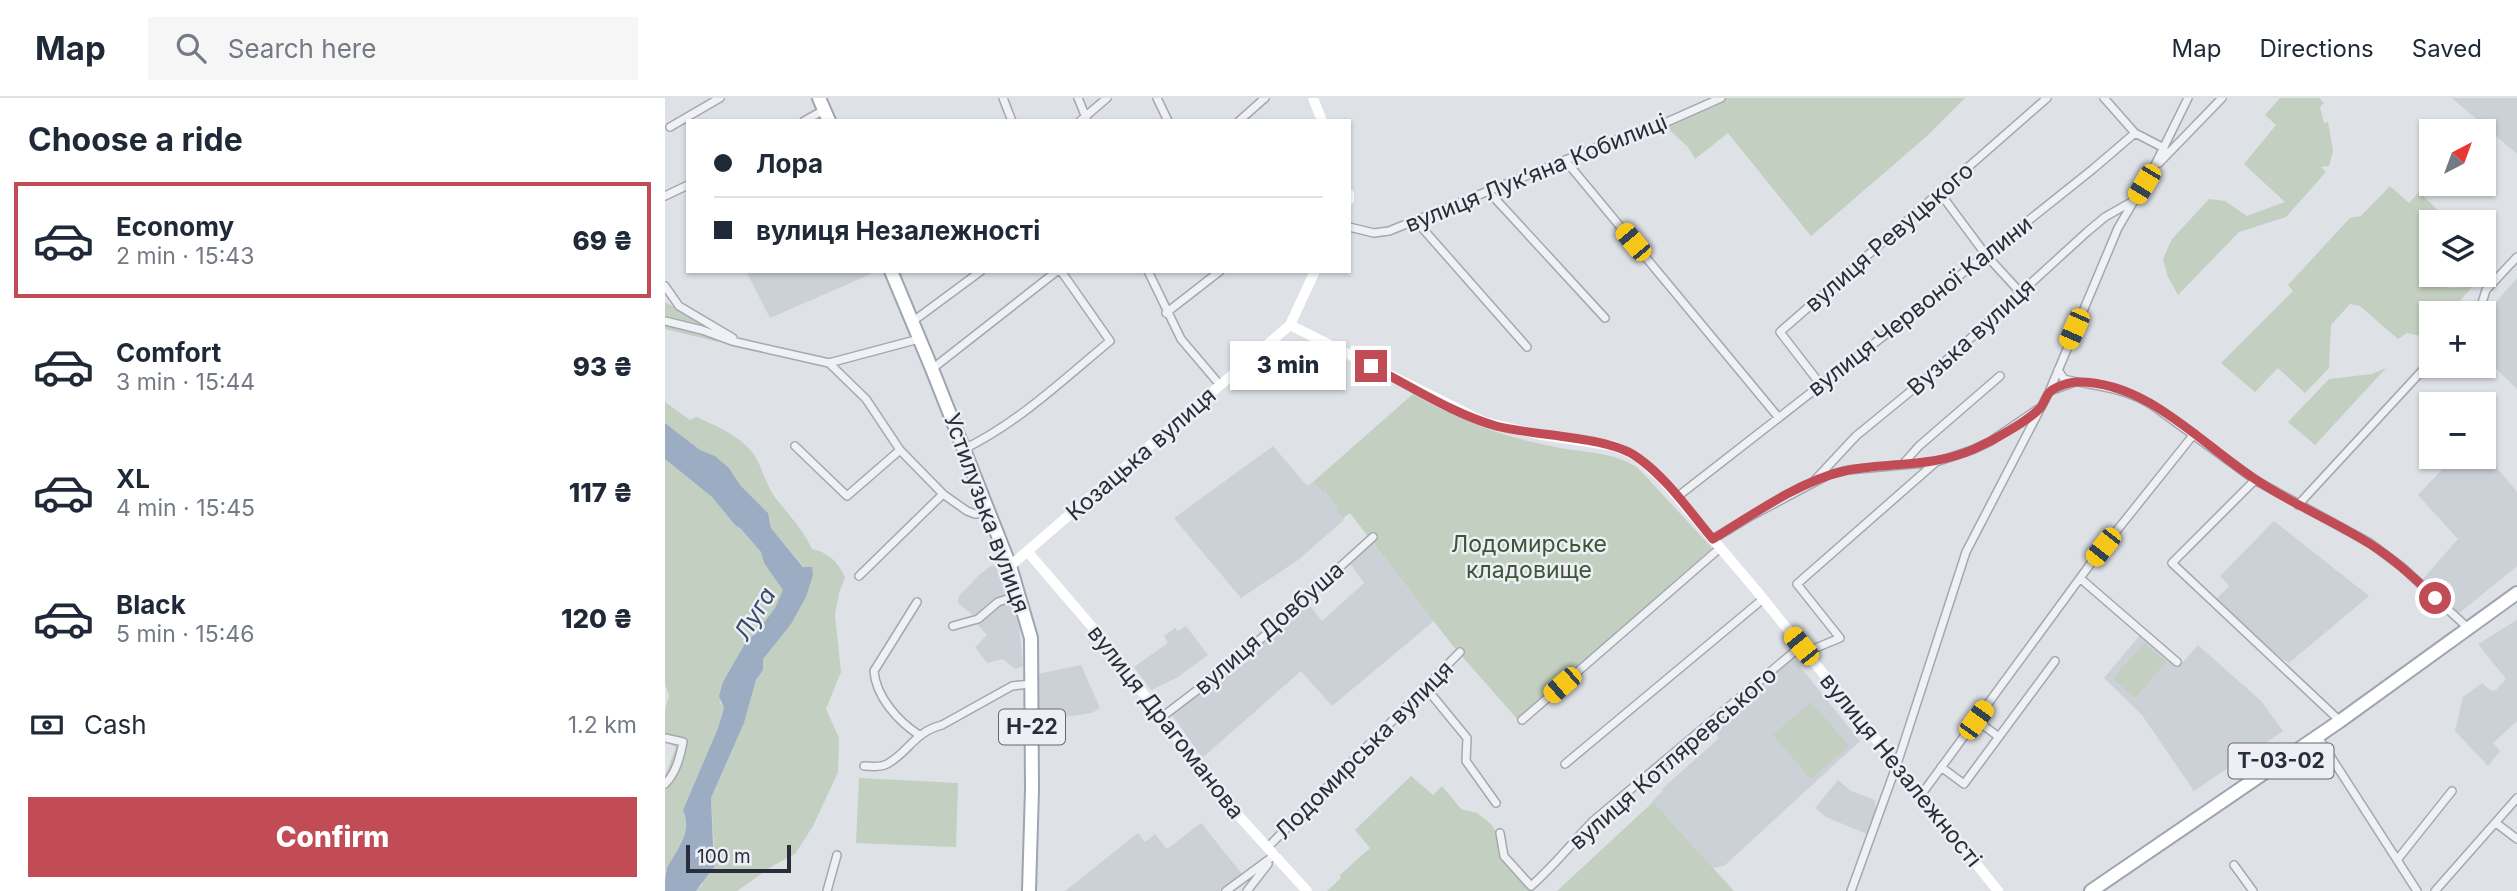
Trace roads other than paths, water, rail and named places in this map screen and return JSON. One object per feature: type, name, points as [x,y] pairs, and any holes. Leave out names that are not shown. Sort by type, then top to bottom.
[{"type":"main road","name":"Устилузька вулиця","points":[[892,273],[990,513],[1020,595],[1031,638],[1032,789],[1029,891]]},
{"type":"main road","name":"Т-03-02","points":[[2091,891],[2318,737],[2517,593]]},
{"type":"street","points":[[670,127],[720,98]]},
{"type":"street","points":[[1003,98],[1011,119]]},
{"type":"street","points":[[1077,98],[1084,119],[1107,98]]},
{"type":"street","points":[[1157,98],[1167,119]]},
{"type":"street","points":[[1241,119],[1265,98]]},
{"type":"street","points":[[1313,98],[1321,119]]},
{"type":"street","name":"вулиця Лукʼяна Кобилиці","points":[[1351,227],[1374,233],[1389,231],[1635,132],[1658,126],[1721,98]]},
{"type":"street","name":"вулиця Ревуцького","points":[[1821,385],[1780,332],[2047,98]]},
{"type":"street","points":[[2103,98],[2135,133],[2164,148]]},
{"type":"street","points":[[1851,891],[1897,764],[1966,552],[2049,392],[2118,228],[2154,167],[2188,98]]},
{"type":"street","points":[[2154,167],[2221,98]]},
{"type":"street","points":[[808,119],[824,110]]},
{"type":"street","points":[[2176,126],[2177,131],[2185,136]]},
{"type":"street","name":"вулиця Червоної Калини","points":[[1677,497],[1986,255],[2135,133]]},
{"type":"street","points":[[1565,160],[1779,418]]},
{"type":"street","points":[[665,196],[686,186]]},
{"type":"street","points":[[1489,192],[1605,318]]},
{"type":"street","points":[[1940,193],[1986,255],[2020,292]]},
{"type":"street","name":"Вузька вулиця","points":[[1814,481],[1856,436],[1929,377],[2105,216],[2134,201]]},
{"type":"street","points":[[1416,221],[1527,347]]},
{"type":"street","points":[[2483,301],[2486,290],[2517,257]]},
{"type":"street","points":[[912,321],[978,273]]},
{"type":"street","points":[[932,369],[1056,273]]},
{"type":"street","points":[[964,449],[979,442],[1036,402],[1110,341],[1060,273]]},
{"type":"street","points":[[1148,273],[1181,339],[1220,385]]},
{"type":"street","points":[[1166,313],[1217,273]]},
{"type":"street","name":"Козацька вулиця","points":[[1010,566],[1290,324],[1314,273]]},
{"type":"street","points":[[665,286],[679,306],[742,344]]},
{"type":"street","points":[[665,321],[742,344],[829,363],[919,339]]},
{"type":"street","name":"вулиця Незалежності","points":[[1290,324],[1484,422],[1536,434],[1614,446],[1636,456],[1717,543],[1999,891]]},
{"type":"street","points":[[829,363],[866,400],[900,450],[943,494],[967,512],[990,513]]},
{"type":"street","points":[[2058,370],[2064,379],[2110,386],[2140,397],[2255,480],[2370,543],[2402,567],[2468,628]]},
{"type":"street","points":[[2298,505],[2419,374]]},
{"type":"street","points":[[1902,466],[1919,446],[2000,376]]},
{"type":"street","points":[[2049,392],[2075,382]]},
{"type":"street","points":[[1522,720],[1717,543],[1814,481],[1848,470],[1936,462],[1991,441],[2040,408]]},
{"type":"street","points":[[1921,795],[2094,559],[2194,434]]},
{"type":"street","points":[[795,446],[847,496],[900,450]]},
{"type":"street","points":[[1804,649],[1840,638],[1797,584],[1936,462]]},
{"type":"street","points":[[2255,480],[2172,563],[2340,721]]},
{"type":"street","points":[[859,576],[943,494]]},
{"type":"street","name":"вулиця Довбуша","points":[[1162,717],[1243,655],[1373,537]]},
{"type":"street","name":"вулиця Драгоманова","points":[[1027,551],[1093,628],[1228,804],[1307,891]]},
{"type":"street","points":[[2081,579],[2176,662]]},
{"type":"street","points":[[953,626],[978,620],[998,602],[1020,595]]},
{"type":"street","points":[[1565,764],[1763,599]]},
{"type":"street","points":[[917,602],[874,671],[875,681],[884,699],[902,722],[919,734]]},
{"type":"street","name":"вулиця Котляревського","points":[[1500,833],[1504,856],[1531,886],[1558,862],[1593,821],[1804,649]]},
{"type":"street","name":"Лодомирська вулиця","points":[[1271,851],[1461,652]]},
{"type":"street","points":[[1941,767],[1964,784],[2055,661]]},
{"type":"street","points":[[865,766],[880,767],[888,764],[919,734],[942,725],[1012,686],[1031,684]]},
{"type":"street","points":[[1426,688],[1467,738],[1466,761],[1496,803]]},
{"type":"street","points":[[1976,720],[1999,737]]},
{"type":"street","points":[[2318,737],[2397,860],[2412,889]]},
{"type":"street","points":[[665,738],[683,742],[679,759],[665,784]]},
{"type":"street","points":[[2397,860],[2452,791]]},
{"type":"street","points":[[2435,891],[2517,798]]},
{"type":"street","points":[[2496,823],[2517,839]]},
{"type":"street","points":[[1226,891],[1271,851]]},
{"type":"street","points":[[1247,891],[1271,851]]},
{"type":"street","points":[[827,891],[837,855]]},
{"type":"street","points":[[2234,865],[2253,891]]},
{"type":"water","points":[[665,423],[729,468],[740,485],[768,513],[771,528],[803,567],[812,567],[813,575],[806,597],[791,624],[763,659],[763,670],[756,680],[744,723],[711,798],[714,867],[696,891],[665,891],[667,868],[685,833],[686,818],[683,810],[718,728],[724,708],[719,696],[723,682],[746,642],[775,608],[783,590],[764,563],[761,552],[741,529],[712,497],[665,459]]},
{"type":"park label","name":"Лодомирське кладовище","points":[[1529,557]]},
{"type":"water label","name":"Луга","points":[[755,614]]}]
